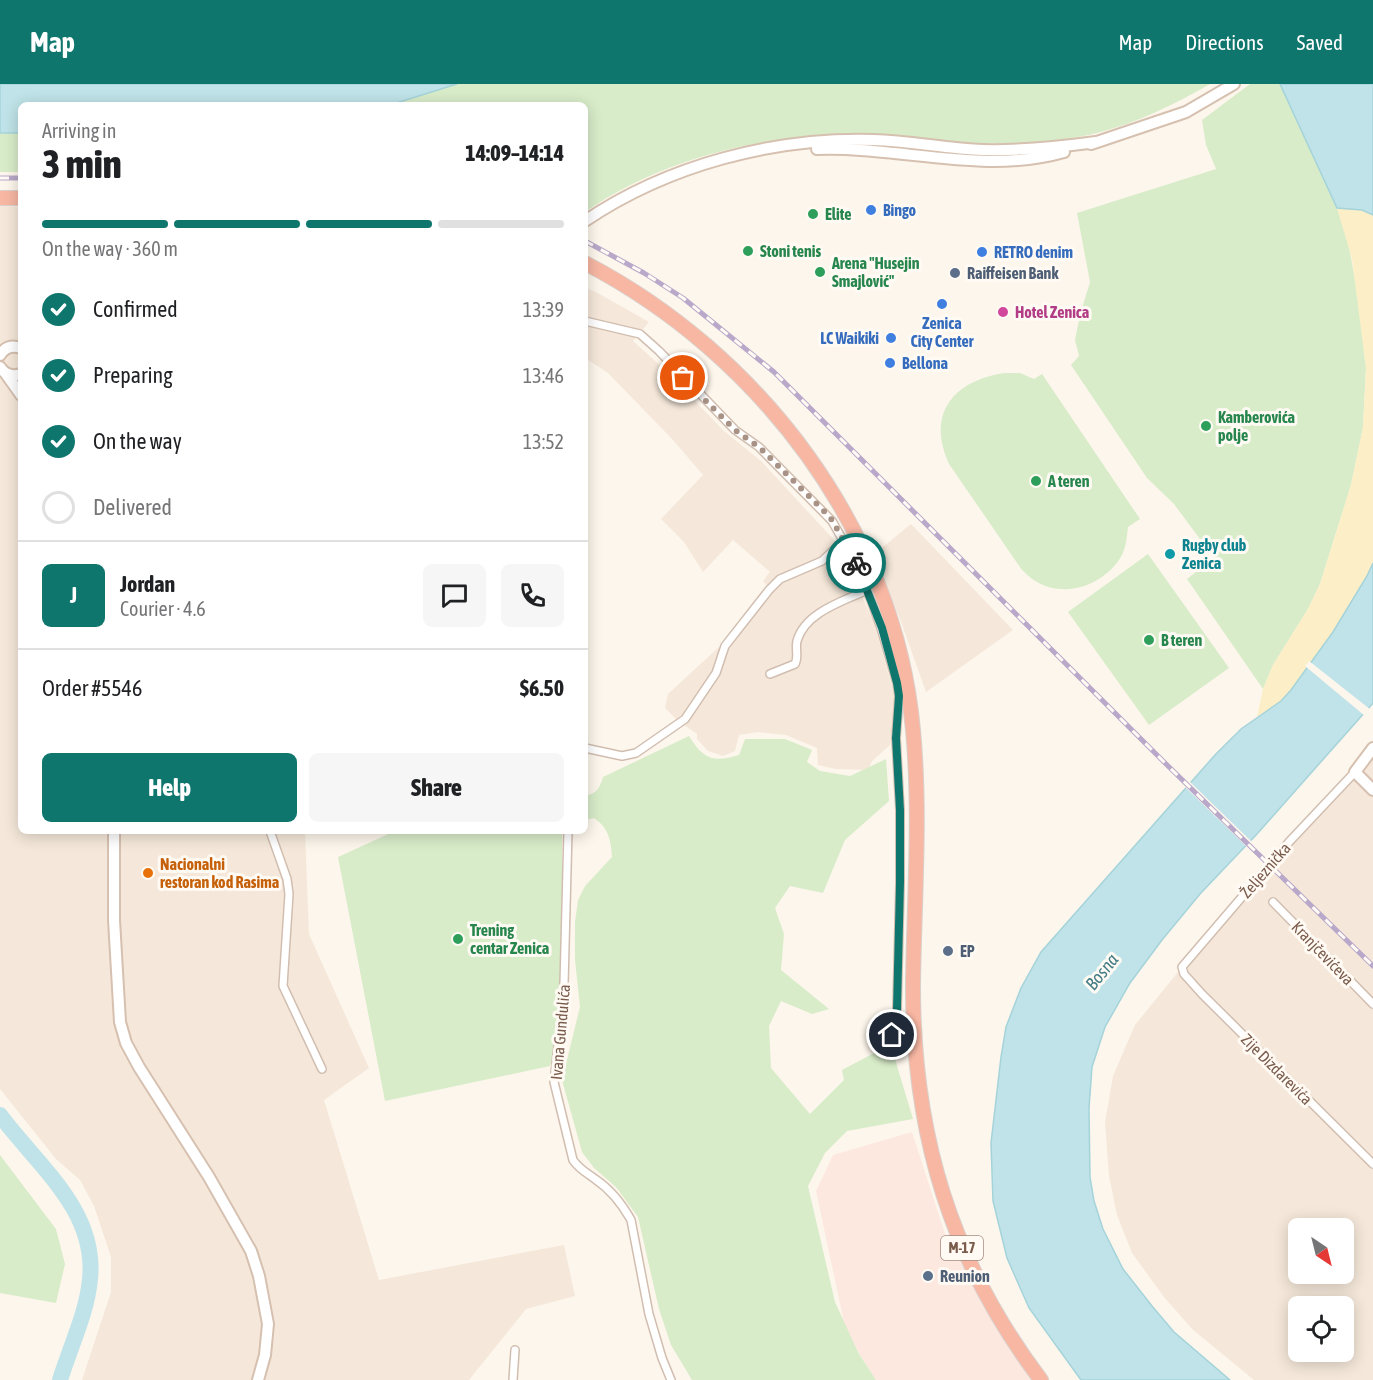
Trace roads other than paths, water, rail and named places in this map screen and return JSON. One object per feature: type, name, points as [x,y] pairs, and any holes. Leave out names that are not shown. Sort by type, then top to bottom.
[{"type":"highway","points":[[0,198],[18,198]]},
{"type":"highway","name":"M-17","points":[[588,265],[639,294],[690,331],[736,373],[772,411],[802,447],[839,503],[855,531],[874,574],[902,659],[913,726],[917,854],[913,988],[918,1082],[927,1138],[940,1188],[962,1248],[1005,1328],[1041,1380]]},
{"type":"street","points":[[588,219],[615,203],[668,178],[712,161],[763,150],[826,148],[968,160],[1031,159],[1096,142],[1186,112],[1234,84]]},
{"type":"street","points":[[588,322],[640,334],[659,351],[735,430],[759,447],[832,520],[861,572],[882,628],[899,696],[896,738],[900,810],[900,883],[897,1009],[892,1035]]},
{"type":"street","points":[[0,341],[16,347]]},
{"type":"street","points":[[0,355],[3,350],[16,347]]},
{"type":"street","points":[[3,371],[11,376],[18,375]]},
{"type":"street","points":[[3,371],[18,391]]},
{"type":"street","points":[[588,749],[622,756],[636,753],[685,719],[716,673],[725,646],[769,590],[780,579],[822,561],[843,541]]},
{"type":"street","points":[[770,674],[797,662],[797,642],[808,622],[817,615],[867,590]]},
{"type":"street","points":[[1373,748],[1363,766],[1373,790]]},
{"type":"street","name":"Željeznička","points":[[1182,971],[1184,963],[1282,850],[1363,766]]},
{"type":"street","points":[[114,834],[114,920],[120,1022],[126,1043],[139,1067],[209,1177],[251,1251],[259,1276],[268,1324],[265,1355],[258,1380]]},
{"type":"street","points":[[271,834],[287,879],[289,894],[283,986],[322,1069]]},
{"type":"street","name":"Ivana Gundulića","points":[[568,834],[563,1022],[554,1082],[573,1160],[577,1167],[605,1186],[625,1208],[631,1220],[648,1314],[671,1380]]},
{"type":"street","name":"Kranjčevićeva","points":[[1273,902],[1373,1004]]},
{"type":"street","name":"Zije Dizdarevića","points":[[1182,971],[1213,1005],[1373,1164]]},
{"type":"street","points":[[513,1380],[515,1350]]},
{"type":"water","points":[[0,84],[457,84],[400,102],[18,102],[18,133],[0,133]]},
{"type":"water","points":[[1280,84],[1373,84],[1373,215],[1362,210],[1337,208]]},
{"type":"water","name":"Bosna","points":[[1373,563],[1373,703],[1257,834],[1200,894],[1162,940],[1130,983],[1105,1027],[1092,1067],[1089,1108],[1090,1177],[1094,1201],[1103,1229],[1123,1269],[1152,1306],[1174,1332],[1230,1380],[1081,1380],[1029,1308],[1007,1258],[993,1201],[991,1143],[1006,1027],[1021,988],[1041,952],[1215,755],[1241,729],[1281,701],[1291,690],[1333,632]]},
{"type":"waterway","points":[[0,1115],[62,1190],[84,1231],[90,1254],[88,1292],[78,1330],[60,1380]]},
{"type":"railway","points":[[0,178],[18,178]]},
{"type":"railway","points":[[588,243],[644,273],[683,298],[774,372],[1165,763],[1373,966]]},
{"type":"place","name":"Bingo","points":[[871,210]]},
{"type":"place","name":"Elite","points":[[813,214]]},
{"type":"place","name":"Stoni tenis","points":[[748,251]]},
{"type":"place","name":"RETRO denim","points":[[982,252]]},
{"type":"place","name":"Arena \"Husejin Smajlović\"","points":[[820,272]]},
{"type":"place","name":"Raiffeisen Bank","points":[[955,273]]},
{"type":"place","name":"Zenica City Center","points":[[942,304]]},
{"type":"place","name":"Hotel Zenica","points":[[1003,312]]},
{"type":"place","name":"LC Waikiki","points":[[891,338]]},
{"type":"place","name":"Bellona","points":[[890,363]]},
{"type":"place","name":"Kamberovića polje","points":[[1206,426]]},
{"type":"place","name":"A teren","points":[[1036,481]]},
{"type":"place","name":"Rugby club Zenica","points":[[1170,554]]},
{"type":"place","name":"B teren","points":[[1149,640]]},
{"type":"place","name":"Nacionalni restoran kod Rasima","points":[[148,873]]},
{"type":"place","name":"Trening centar Zenica","points":[[458,939]]},
{"type":"place","name":"EP","points":[[948,951]]},
{"type":"place","name":"Reunion","points":[[928,1276]]}]
